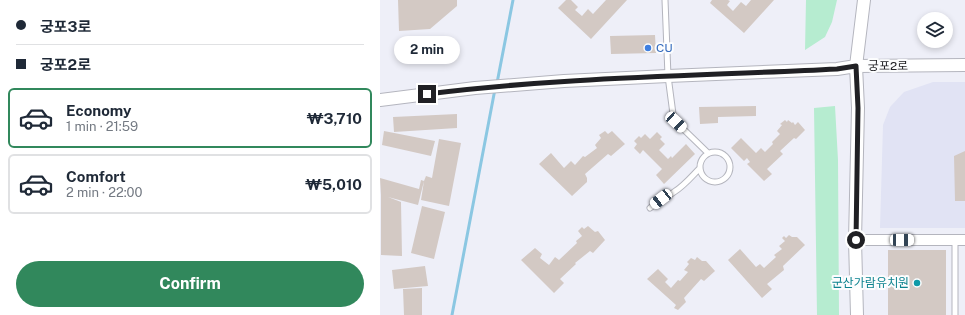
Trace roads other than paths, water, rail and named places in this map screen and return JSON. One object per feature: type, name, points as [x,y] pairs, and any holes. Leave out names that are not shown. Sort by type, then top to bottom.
[{"type":"street","points":[[856,315],[858,108],[856,66],[864,0]]},
{"type":"street","name":"궁포2로","points":[[380,100],[475,88],[564,81],[818,70],[856,66],[965,65]]},
{"type":"street","points":[[856,240],[960,240]]},
{"type":"lane","points":[[665,0],[668,76],[673,114],[676,122],[708,153]]},
{"type":"lane","points":[[714,152],[719,152],[724,155],[730,164],[728,175],[720,182],[711,182],[706,180],[703,177],[700,168],[702,159],[708,153],[714,152]]},
{"type":"lane","points":[[650,208],[661,199],[675,192],[700,168]]},
{"type":"lane","points":[[955,315],[960,240]]},
{"type":"waterway","points":[[497,83],[513,0]]},
{"type":"waterway","points":[[452,315],[495,89]]},
{"type":"place","name":"CU","points":[[648,48]]},
{"type":"place","name":"군산가람유치원","points":[[917,283]]}]
